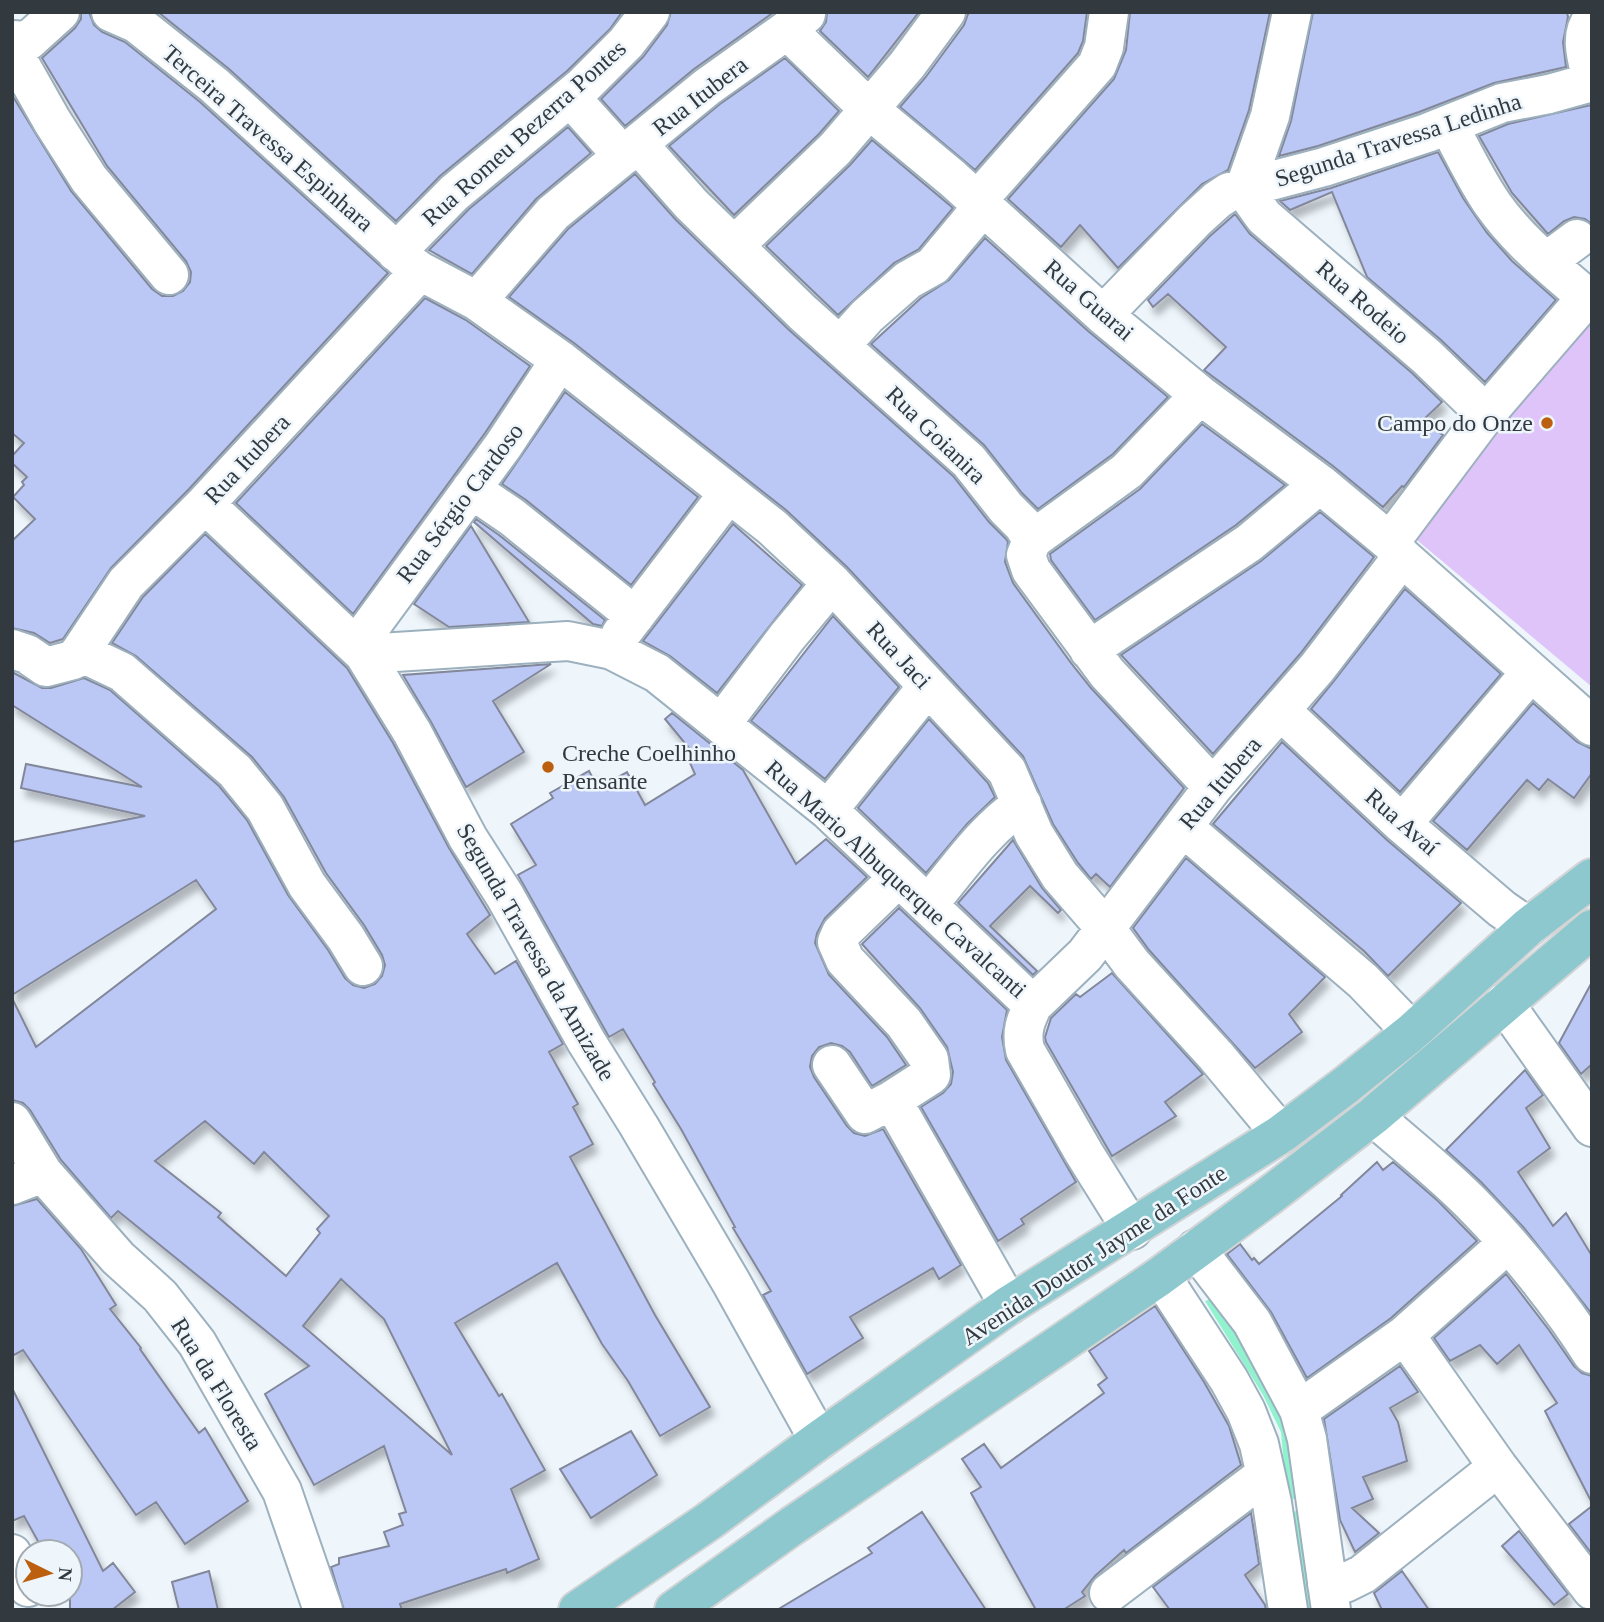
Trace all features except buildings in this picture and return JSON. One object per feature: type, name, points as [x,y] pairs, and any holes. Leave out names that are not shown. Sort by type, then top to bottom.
[{"type":"main road","name":"Avenida Doutor Jayme da Fonte","points":[[578,1610],[709,1521],[1009,1305],[1132,1230],[1280,1134],[1412,1031],[1528,927],[1592,878]]},
{"type":"main road","name":"Avenida Doutor Jayme da Fonte","points":[[674,1610],[792,1526],[1161,1276],[1373,1116],[1592,929]]},
{"type":"main road","points":[[792,1526],[809,1493],[1037,1342],[1055,1319],[1055,1309],[1042,1284]]},
{"type":"street","points":[[12,40],[28,41],[60,12]]},
{"type":"street","name":"Terceira Travessa Espinhara","points":[[111,12],[136,23],[214,85],[408,262]]},
{"type":"street","name":"Rua Romeu Bezerra Pontes","points":[[408,262],[454,193],[570,97],[626,43],[650,12]]},
{"type":"street","points":[[735,245],[835,149],[870,110],[946,12]]},
{"type":"street","points":[[840,346],[867,316],[908,280],[933,266],[980,204],[1097,65],[1104,47],[1109,12]]},
{"type":"street","points":[[1245,187],[1270,116],[1292,12]]},
{"type":"street","points":[[1592,20],[1584,38],[1592,81]]},
{"type":"street","name":"Rua Itubera","points":[[477,302],[554,213],[707,87],[797,21]]},
{"type":"street","name":"Rua Guarai","points":[[797,21],[870,110],[980,204],[1103,316],[1200,394],[1320,484],[1592,726]]},
{"type":"street","points":[[12,50],[89,179],[169,275]]},
{"type":"street","name":"Segunda Travessa Ledinha","points":[[1103,316],[1217,200],[1245,187],[1324,167],[1448,125],[1502,103],[1549,94],[1592,81]]},
{"type":"street","name":"Rua Goianira","points":[[570,97],[691,204],[803,313],[969,461],[1023,525],[1032,540]]},
{"type":"street","points":[[1448,125],[1492,204],[1546,261],[1589,299]]},
{"type":"street","name":"Rua Rodeio","points":[[1245,187],[1264,217],[1427,357],[1486,414]]},
{"type":"street","points":[[1546,261],[1577,239]]},
{"type":"street","name":"Rua Jaci","points":[[408,262],[477,302],[561,360],[772,527],[832,583],[1007,771],[1034,834],[1060,876],[1132,964],[1216,1056],[1280,1134]]},
{"type":"street","name":"Rua Itubera","points":[[80,652],[126,583],[205,504],[408,262]]},
{"type":"street","name":"Rua Itubera","points":[[1033,1005],[1084,955],[1213,787],[1317,668],[1486,414],[1589,299]]},
{"type":"street","name":"Rua Sérgio Cardoso","points":[[360,649],[561,360]]},
{"type":"street","points":[[1200,394],[1128,471],[1032,540],[1026,555],[1031,570],[1118,686],[1213,787]]},
{"type":"street","points":[[1089,650],[1249,543],[1320,484]]},
{"type":"street","points":[[471,489],[512,517],[635,615]]},
{"type":"street","points":[[360,649],[446,650],[554,640],[612,650],[615,641],[728,494]]},
{"type":"street","name":"Segunda Travessa da Amizade","points":[[205,504],[360,649],[412,732],[468,838],[505,896],[586,1041],[731,1282],[819,1440]]},
{"type":"street","points":[[722,723],[832,583]]},
{"type":"street","points":[[12,649],[27,654],[46,667],[73,660],[80,652],[122,672],[244,781],[265,808],[307,885],[363,966]]},
{"type":"street","name":"Rua Mario Albuquerque Cavalcanti","points":[[612,650],[657,673],[828,810],[1033,1005],[1022,1035],[1025,1050],[1132,1230]]},
{"type":"street","points":[[1402,824],[1531,672]]},
{"type":"street","points":[[828,810],[928,686]]},
{"type":"street","name":"Rua Avaí","points":[[1281,710],[1402,824],[1502,909],[1528,927]]},
{"type":"street","points":[[928,905],[972,849],[1003,817],[1022,804]]},
{"type":"street","points":[[1183,827],[1363,981],[1412,1031]]},
{"type":"street","points":[[832,1065],[865,1114],[931,1074],[929,1059],[904,1023],[845,960],[837,942],[841,933],[898,878]]},
{"type":"street","points":[[1504,1003],[1592,1127]]},
{"type":"street","points":[[892,1100],[1009,1305]]},
{"type":"street","points":[[1373,1116],[1476,1208],[1508,1243],[1581,1335],[1592,1354]]},
{"type":"street","name":"Rua da Floresta","points":[[12,1122],[27,1179],[160,1296],[197,1343],[282,1490],[323,1610]]},
{"type":"street","points":[[1298,1410],[1405,1335],[1508,1243]]},
{"type":"street","points":[[1196,1249],[1252,1322],[1298,1410],[1307,1439],[1329,1597]]},
{"type":"street","points":[[1161,1276],[1246,1411],[1259,1444],[1288,1610]]},
{"type":"street","points":[[1405,1335],[1498,1467],[1592,1590]]},
{"type":"street","points":[[1329,1597],[1345,1583],[1363,1574],[1498,1467]]},
{"type":"street","points":[[1109,1593],[1268,1489],[1314,1499]]},
{"type":"street","points":[[1578,1610],[1592,1599]]},
{"type":"shaded area","name":"Campo do Onze","points":[[1592,312],[1592,687],[1411,535]]},
{"type":"shaded area","points":[[1216,1297],[1290,1425],[1300,1499],[1287,1499],[1281,1432],[1263,1395],[1205,1301]]},
{"type":"shaded area","points":[[1300,1511],[1314,1610],[1301,1610],[1285,1512]]},
{"type":"place","name":"Campo do Onze","points":[[1547,423]]},
{"type":"place","name":"Creche Coelhinho Pensante","points":[[548,767]]}]
